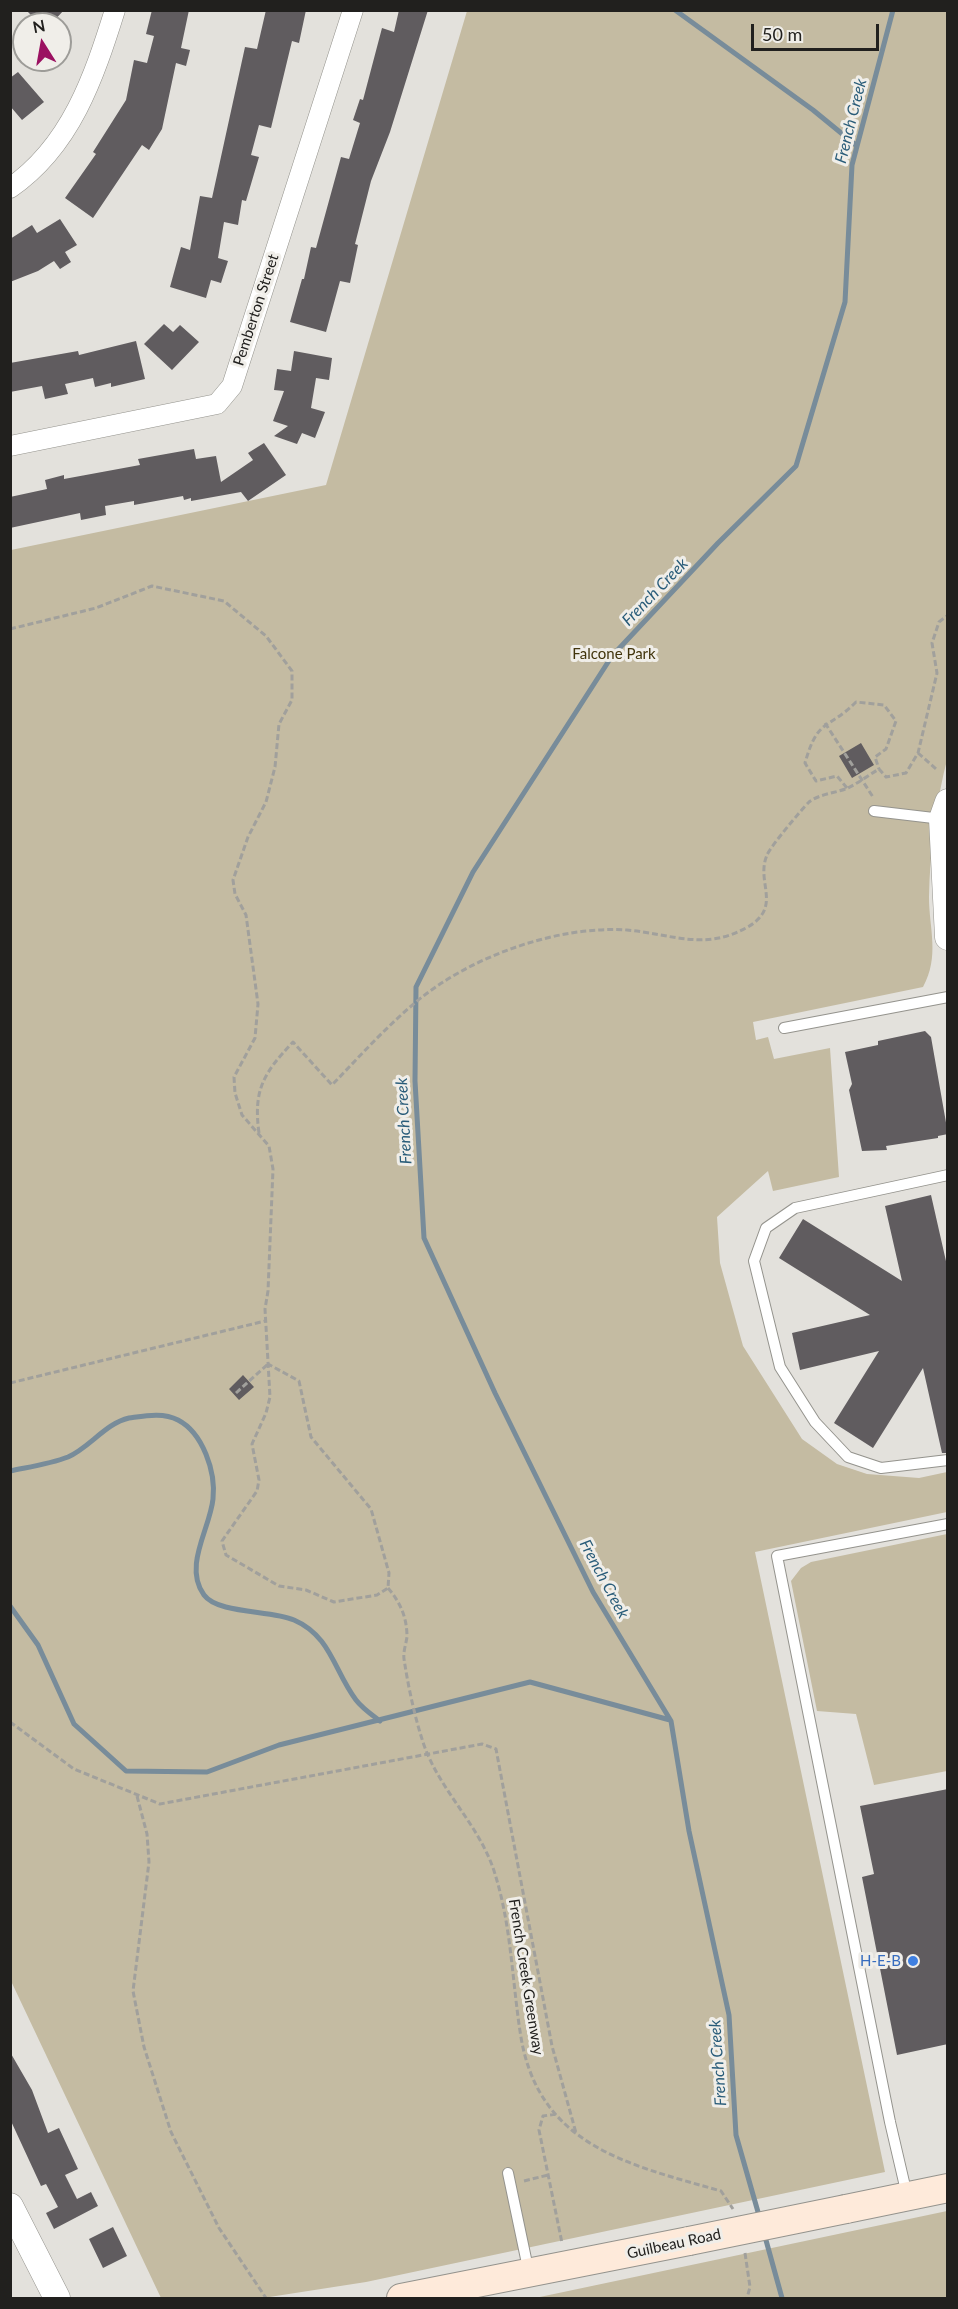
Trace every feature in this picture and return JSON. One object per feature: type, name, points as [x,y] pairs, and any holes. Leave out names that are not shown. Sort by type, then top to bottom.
[{"type":"main road","name":"Guilbeau Road","points":[[401,2298],[948,2188]]},
{"type":"street","points":[[13,182],[46,155],[77,112],[98,64],[115,10]]},
{"type":"street","name":"Pemberton Street","points":[[10,446],[217,404],[232,386],[353,10]]},
{"type":"street","points":[[946,814],[948,937]]},
{"type":"street","points":[[10,2206],[57,2298]]},
{"type":"lane","points":[[874,811],[946,814]]},
{"type":"lane","points":[[784,1028],[948,997]]},
{"type":"lane","points":[[948,1175],[795,1208],[766,1228],[754,1261],[780,1367],[814,1422],[848,1457],[881,1468],[948,1460]]},
{"type":"lane","points":[[907,2196],[884,2093],[777,1556],[948,1524]]},
{"type":"lane","points":[[509,2178],[529,2273]]},
{"type":"path","points":[[10,629],[96,608],[152,586],[224,600],[266,636],[292,671],[292,700],[279,724],[275,767],[266,802],[248,837],[233,880],[236,894],[246,915],[258,1004],[255,1038],[234,1077],[235,1093],[242,1115],[269,1146],[273,1169],[265,1321],[270,1397],[266,1413],[252,1444],[259,1480],[257,1491],[222,1541],[226,1555],[279,1586],[306,1590],[334,1602],[377,1595],[388,1588],[389,1573],[371,1509],[311,1437],[299,1381],[268,1364]]},
{"type":"path","points":[[847,788],[837,776],[816,781],[805,763],[816,731],[825,723],[843,716],[856,702],[884,705],[896,721],[886,749],[875,757],[879,769],[886,777],[906,773],[918,753],[937,672],[932,643],[939,622],[948,615]]},
{"type":"path","points":[[825,723],[872,795],[874,811]]},
{"type":"path","points":[[918,753],[936,769]]},
{"type":"path","points":[[259,1133],[256,1113],[260,1082],[270,1066],[293,1042],[332,1085],[416,1001],[460,972],[542,938],[625,930],[706,942],[748,927],[763,913],[768,900],[765,870],[767,855],[810,801],[847,788],[879,769]]},
{"type":"path","points":[[10,1383],[265,1321]]},
{"type":"path","points":[[236,1393],[268,1364]]},
{"type":"path","name":"French Creek Greenway","points":[[388,1588],[402,1604],[407,1636],[404,1656],[422,1739],[438,1776],[481,1840],[495,1871],[505,1907],[520,2033],[530,2077],[557,2114],[576,2133],[621,2161],[721,2191],[732,2207]]},
{"type":"path","points":[[10,1722],[74,1769],[160,1804],[189,1801],[482,1744],[496,1749],[552,2046],[576,2133]]},
{"type":"path","points":[[137,1796],[147,1834],[149,1862],[133,1991],[144,2047],[171,2132],[219,2228],[266,2298]]},
{"type":"path","points":[[557,2114],[543,2116],[539,2130],[563,2245]]},
{"type":"path","points":[[509,2178],[548,2175]]},
{"type":"green space","name":"Falcone Park","points":[[467,11],[947,11],[948,756],[934,826],[931,861],[929,897],[931,964],[923,987],[753,1022],[756,1040],[768,1037],[774,1059],[830,1048],[839,1177],[773,1191],[768,1171],[717,1217],[720,1263],[743,1346],[802,1439],[837,1464],[867,1474],[919,1478],[947,1472],[947,1512],[755,1552],[885,2172],[366,2282],[263,2298],[161,2298],[11,1981],[11,550],[326,485]]},
{"type":"green space","points":[[947,1534],[947,1771],[874,1785],[856,1714],[817,1711],[791,1581],[801,1568],[811,1562]]},
{"type":"green space","points":[[947,2211],[947,2298],[535,2298]]},
{"type":"building","points":[[26,10],[64,10],[62,12],[28,12]]},
{"type":"building","points":[[152,10],[189,10],[181,48],[190,50],[186,66],[176,63],[162,129],[149,150],[142,145],[93,218],[65,198],[96,154],[93,152],[126,100],[134,60],[147,63],[154,36],[146,34]]},
{"type":"building","points":[[266,10],[306,10],[299,43],[292,41],[271,128],[259,125],[251,155],[259,157],[246,201],[242,200],[238,225],[224,222],[218,258],[228,261],[221,283],[211,280],[206,298],[170,287],[181,247],[190,250],[200,196],[212,198],[245,47],[257,49]]},
{"type":"building","points":[[399,10],[428,10],[390,132],[371,181],[355,244],[358,245],[350,283],[340,281],[326,332],[290,322],[302,279],[304,279],[311,247],[316,248],[341,157],[349,159],[360,123],[353,120],[360,99],[363,100],[382,28],[394,32]]},
{"type":"building","points":[[18,72],[44,102],[22,120],[10,106],[10,78]]},
{"type":"building","points":[[60,219],[77,245],[65,252],[71,262],[60,269],[54,261],[38,271],[10,282],[10,239],[32,225],[37,233]]},
{"type":"building","points":[[164,324],[173,332],[180,325],[199,342],[172,370],[144,344]]},
{"type":"building","points":[[136,341],[145,379],[111,387],[111,383],[95,387],[93,378],[65,384],[68,394],[45,399],[42,386],[10,392],[10,363],[78,351],[79,355]]},
{"type":"building","points":[[294,351],[332,358],[329,380],[316,378],[311,408],[325,412],[315,438],[302,433],[297,444],[274,436],[288,426],[273,421],[284,391],[274,390],[277,369],[291,371]]},
{"type":"building","points":[[264,443],[286,475],[248,501],[241,492],[191,501],[191,498],[184,500],[183,496],[134,505],[134,501],[105,506],[106,515],[81,520],[80,513],[10,528],[10,497],[47,489],[45,480],[64,475],[64,479],[140,465],[138,459],[194,449],[196,459],[216,456],[221,482],[253,460],[248,453]]},
{"type":"building","points":[[861,743],[874,765],[852,778],[839,756]]},
{"type":"building","points":[[925,1031],[931,1037],[948,1134],[938,1136],[938,1138],[886,1146],[887,1150],[862,1151],[849,1090],[852,1084],[845,1052],[878,1045],[878,1041]]},
{"type":"building","points":[[931,1195],[948,1270],[948,1453],[942,1453],[923,1368],[873,1448],[834,1423],[879,1351],[800,1370],[792,1333],[870,1315],[779,1258],[803,1219],[902,1281],[885,1206]]},
{"type":"building","points":[[243,1375],[254,1387],[239,1400],[229,1389]]},
{"type":"building","name":"H-E-B","points":[[948,1789],[948,2044],[897,2055],[862,1877],[874,1874],[860,1806]]},
{"type":"building","points":[[10,2052],[32,2090],[48,2133],[59,2128],[78,2169],[65,2175],[77,2199],[91,2192],[98,2206],[54,2229],[46,2213],[58,2207],[46,2184],[41,2186],[10,2119]]},
{"type":"building","points":[[113,2227],[127,2256],[103,2268],[89,2239]]},
{"type":"waterway","points":[[675,10],[813,110],[857,146]]},
{"type":"waterway","name":"French Creek","points":[[760,2219],[736,2135],[729,2015],[689,1831],[671,1721],[593,1592],[495,1393],[424,1238],[415,1081],[416,987],[473,872],[612,656],[718,543],[796,466],[845,302],[852,165],[893,10]]},
{"type":"waterway","points":[[10,1471],[68,1457],[105,1430],[129,1418],[160,1415],[178,1420],[187,1426],[206,1454],[212,1477],[211,1511],[200,1547],[196,1572],[198,1584],[204,1595],[221,1606],[284,1617],[306,1627],[316,1635],[331,1655],[356,1700],[380,1721]]},
{"type":"waterway","points":[[10,1606],[38,1645],[74,1724],[126,1771],[207,1772],[279,1745],[530,1682],[670,1720]]},
{"type":"waterway","name":"French Creek","points":[[764,2233],[782,2298]]},
{"type":"place","name":"H-E-B","points":[[913,1961]]}]
